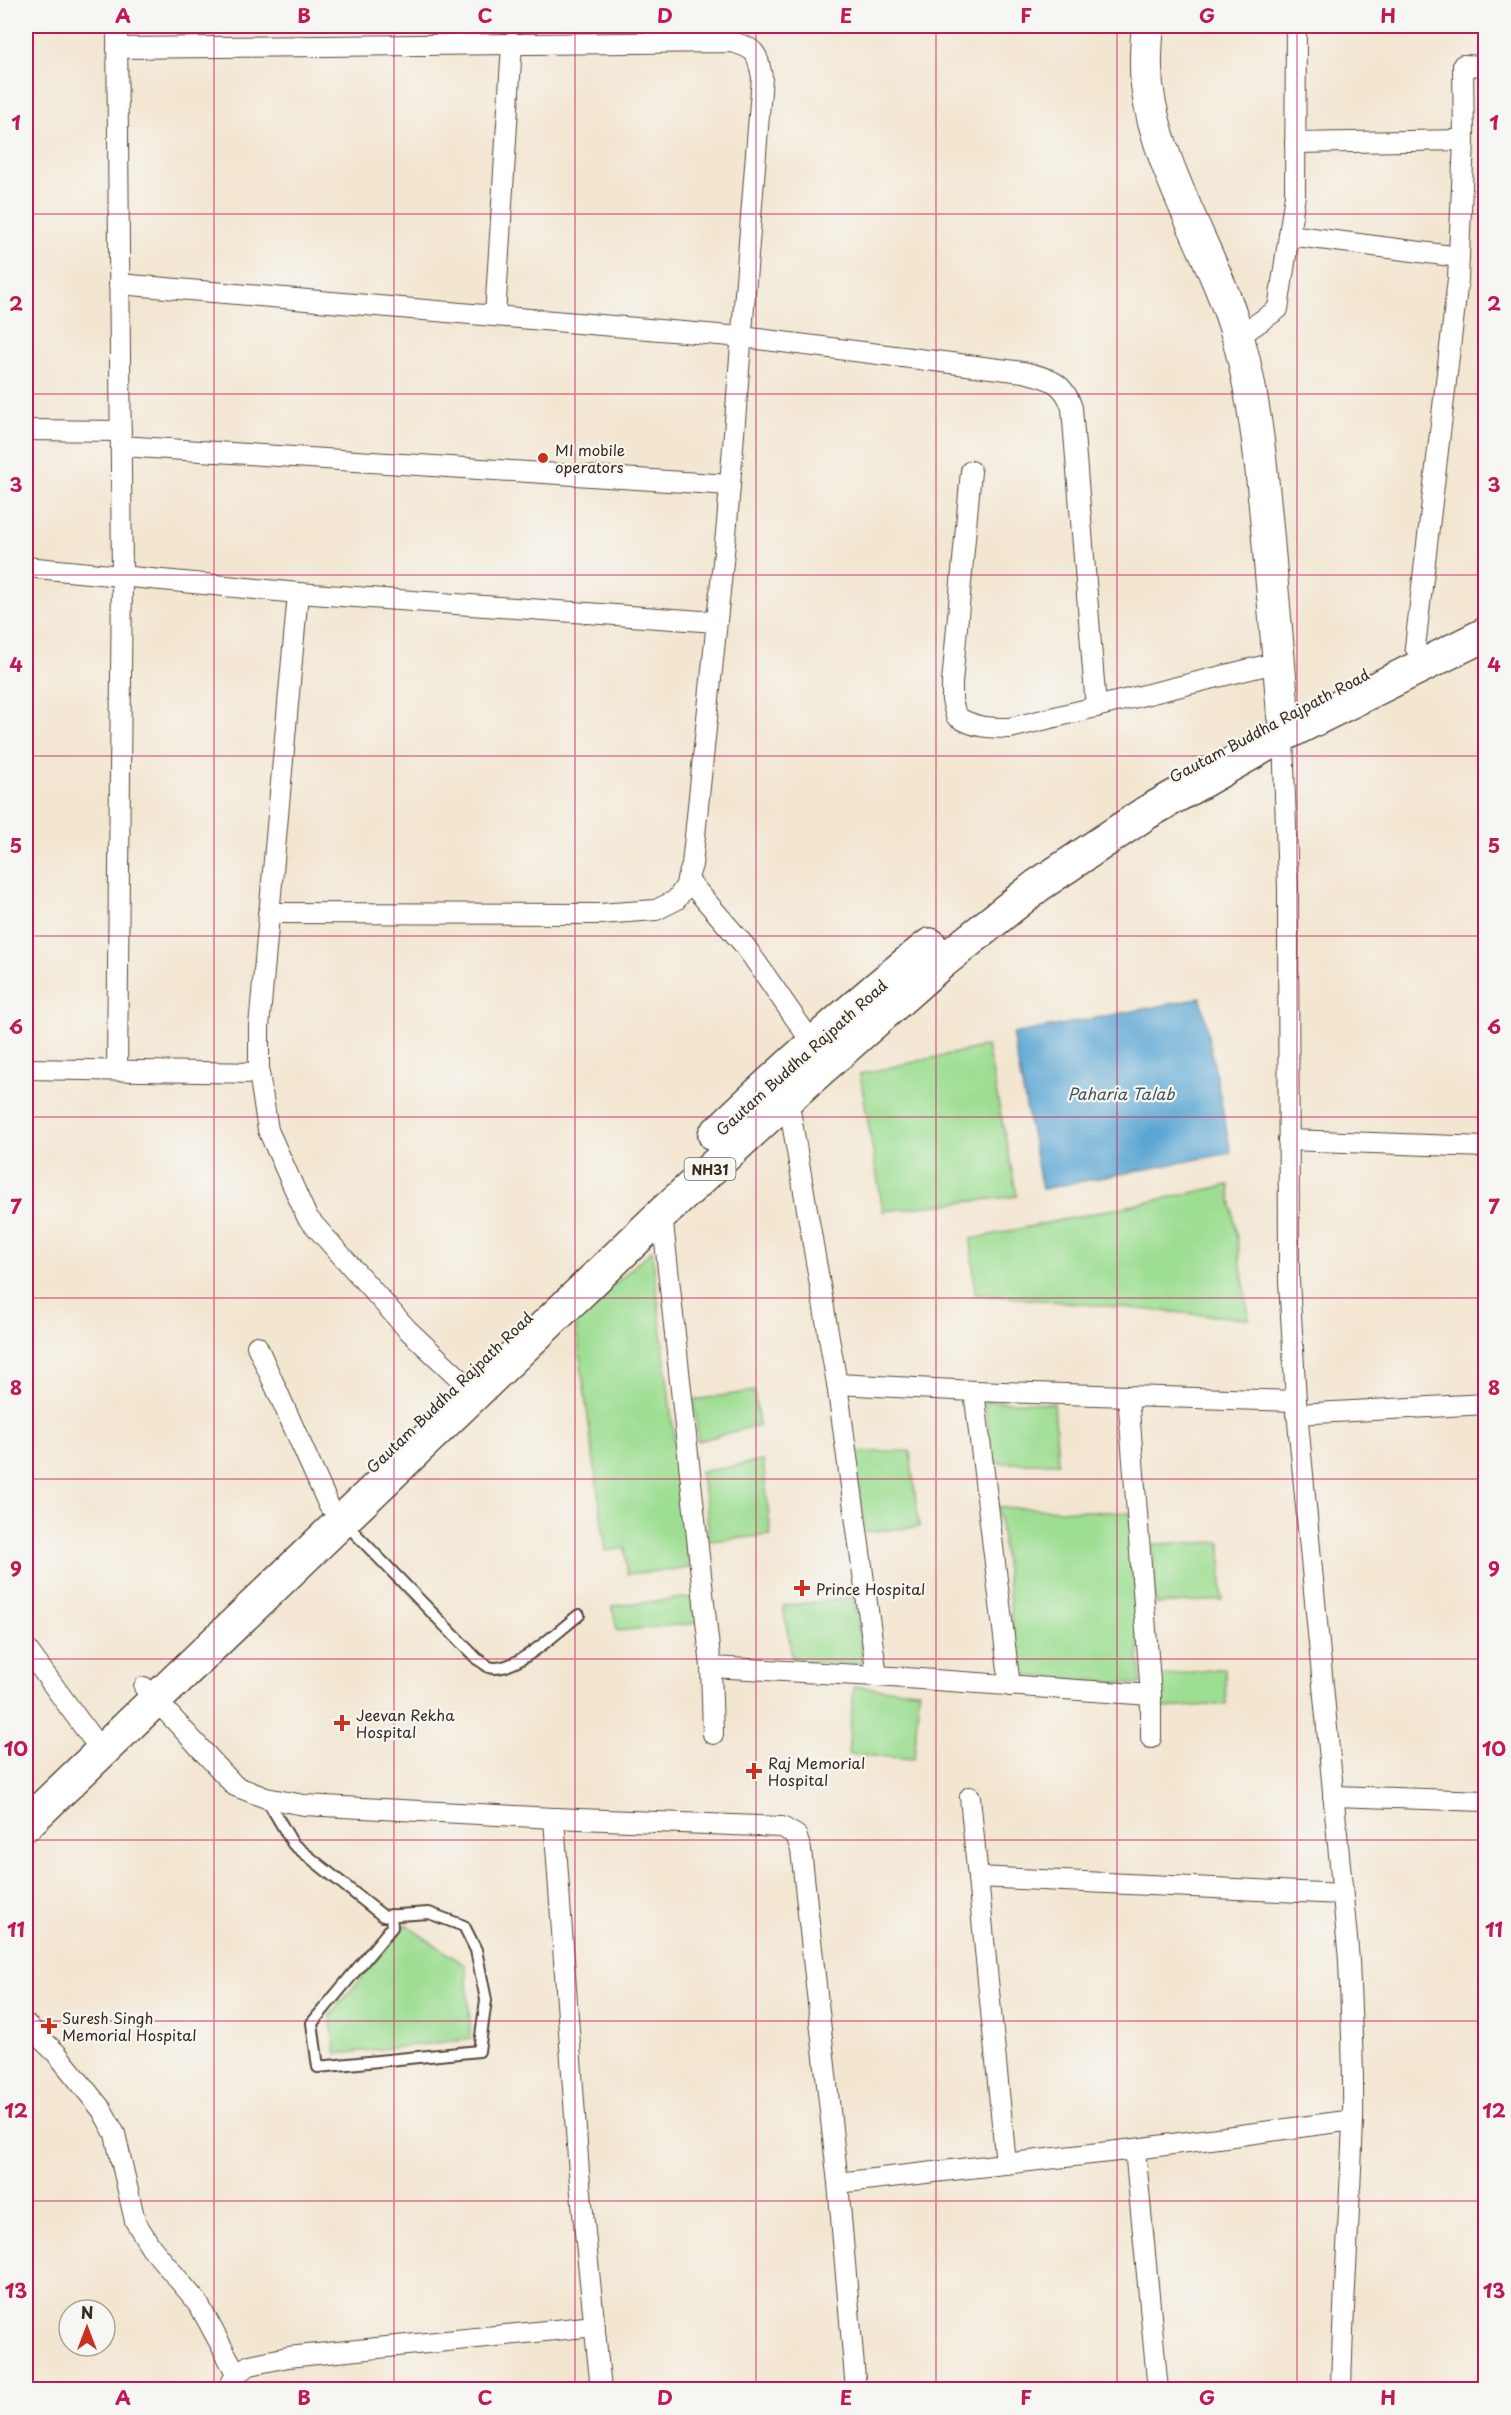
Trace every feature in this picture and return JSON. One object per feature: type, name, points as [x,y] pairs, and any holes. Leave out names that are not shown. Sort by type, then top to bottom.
[{"type":"highway","name":"Gautam Buddha Rajpath Road","points":[[26,1797],[91,1737],[150,1693],[785,1084],[813,1044],[875,988],[996,893],[1066,843],[1209,754],[1283,726],[1415,647],[1485,614]]},
{"type":"highway","name":"NH31","points":[[469,1387],[662,1214],[785,1084],[1037,886],[1283,726],[1485,634]]},
{"type":"highway","name":"NH31","points":[[26,1824],[150,1693]]},
{"type":"main road","points":[[1148,26],[1147,84],[1154,120],[1168,163],[1222,289],[1238,337],[1251,395],[1261,461],[1283,726]]},
{"type":"street","points":[[117,26],[122,577],[117,1070]]},
{"type":"street","points":[[1238,337],[1278,309],[1295,195],[1296,26]]},
{"type":"street","points":[[117,48],[732,42],[748,46],[758,54],[762,77],[730,485],[692,865],[685,887],[676,900],[656,910],[600,914],[268,913]]},
{"type":"street","points":[[495,316],[512,44]]},
{"type":"street","points":[[1415,647],[1459,257],[1464,140],[1463,65],[1485,66]]},
{"type":"street","points":[[1295,143],[1464,140]]},
{"type":"street","points":[[1288,235],[1459,257]]},
{"type":"street","points":[[119,284],[742,337],[1023,372],[1045,377],[1060,385],[1068,394],[1076,433],[1096,707]]},
{"type":"street","points":[[26,430],[730,485]]},
{"type":"street","points":[[971,471],[952,683],[952,700],[956,716],[968,724],[989,728],[1010,728],[1279,662]]},
{"type":"street","points":[[26,567],[298,593],[716,622]]},
{"type":"street","points":[[298,593],[259,1027],[259,1072],[268,1130],[307,1217],[407,1329],[469,1387]]},
{"type":"street","points":[[1283,726],[1288,888],[1289,1281],[1296,1408],[1349,1960],[1353,2046],[1353,2120],[1341,2390]]},
{"type":"street","points":[[687,879],[745,946],[813,1044]]},
{"type":"street","points":[[26,1069],[259,1072]]},
{"type":"street","points":[[785,1084],[837,1384],[877,1676]]},
{"type":"street","points":[[1288,1140],[1485,1147]]},
{"type":"street","points":[[662,1214],[711,1667],[713,1734]]},
{"type":"street","points":[[257,1346],[336,1514]]},
{"type":"street","points":[[837,1384],[1128,1396],[1296,1408],[1485,1404]]},
{"type":"street","points":[[974,1391],[1010,1686]]},
{"type":"street","points":[[1128,1396],[1152,1695],[1152,1738]]},
{"type":"street","points":[[26,1648],[91,1737]]},
{"type":"street","points":[[711,1667],[1152,1695]]},
{"type":"street","points":[[150,1693],[235,1786],[266,1798],[304,1805],[782,1827],[796,1835],[801,1850],[838,2183],[856,2390]]},
{"type":"street","points":[[1333,1796],[1485,1801]]},
{"type":"street","points":[[970,1797],[1006,2164]]},
{"type":"street","points":[[554,1818],[579,2173],[601,2390]]},
{"type":"street","points":[[978,1877],[1342,1894]]},
{"type":"street","points":[[26,2024],[57,2054],[102,2110],[115,2134],[127,2178],[135,2221],[151,2247],[198,2303],[232,2381],[250,2365],[288,2357],[595,2326]]},
{"type":"street","points":[[838,2183],[1135,2149],[1353,2120]]},
{"type":"street","points":[[1135,2149],[1158,2390]]},
{"type":"lane","points":[[336,1514],[477,1659],[490,1667],[508,1667],[579,1615]]},
{"type":"lane","points":[[266,1798],[293,1844],[383,1916],[392,1915],[429,1913],[464,1926],[476,1950],[486,2000],[479,2051],[318,2067],[312,2023],[392,1927],[392,1915]]},
{"type":"green space","points":[[987,1046],[1017,1196],[883,1211],[860,1074]]},
{"type":"green space","points":[[1229,1185],[1249,1319],[975,1294],[971,1239]]},
{"type":"green space","points":[[652,1250],[689,1568],[627,1574],[625,1548],[606,1551],[575,1320]]},
{"type":"green space","points":[[754,1391],[759,1425],[698,1441],[694,1400]]},
{"type":"green space","points":[[984,1401],[1054,1403],[1058,1463],[993,1463]]},
{"type":"green space","points":[[910,1451],[919,1527],[865,1532],[853,1452]]},
{"type":"green space","points":[[763,1461],[771,1535],[709,1541],[706,1502],[700,1472]]},
{"type":"green space","points":[[998,1507],[1130,1513],[1141,1684],[1019,1675]]},
{"type":"green space","points":[[1221,1542],[1222,1600],[1156,1604],[1152,1544]]},
{"type":"green space","points":[[693,1597],[697,1623],[617,1631],[612,1606]]},
{"type":"green space","points":[[854,1597],[864,1663],[793,1662],[783,1606]]},
{"type":"green space","points":[[1225,1668],[1226,1704],[1163,1708],[1161,1676]]},
{"type":"green space","points":[[854,1687],[919,1691],[914,1759],[848,1754]]},
{"type":"green space","points":[[406,1925],[466,1966],[471,2039],[336,2054],[330,2015]]},
{"type":"water","name":"Paharia Talab","points":[[1201,998],[1231,1153],[1042,1189],[1012,1034]]},
{"type":"place","name":"MI mobile operators","points":[[543,458]]},
{"type":"place","name":"Prince Hospital","points":[[802,1588]]},
{"type":"place","name":"Jeevan Rekha Hospital","points":[[342,1723]]},
{"type":"place","name":"Raj Memorial Hospital","points":[[754,1771]]},
{"type":"place","name":"Suresh Singh Memorial Hospital","points":[[49,2026]]}]
